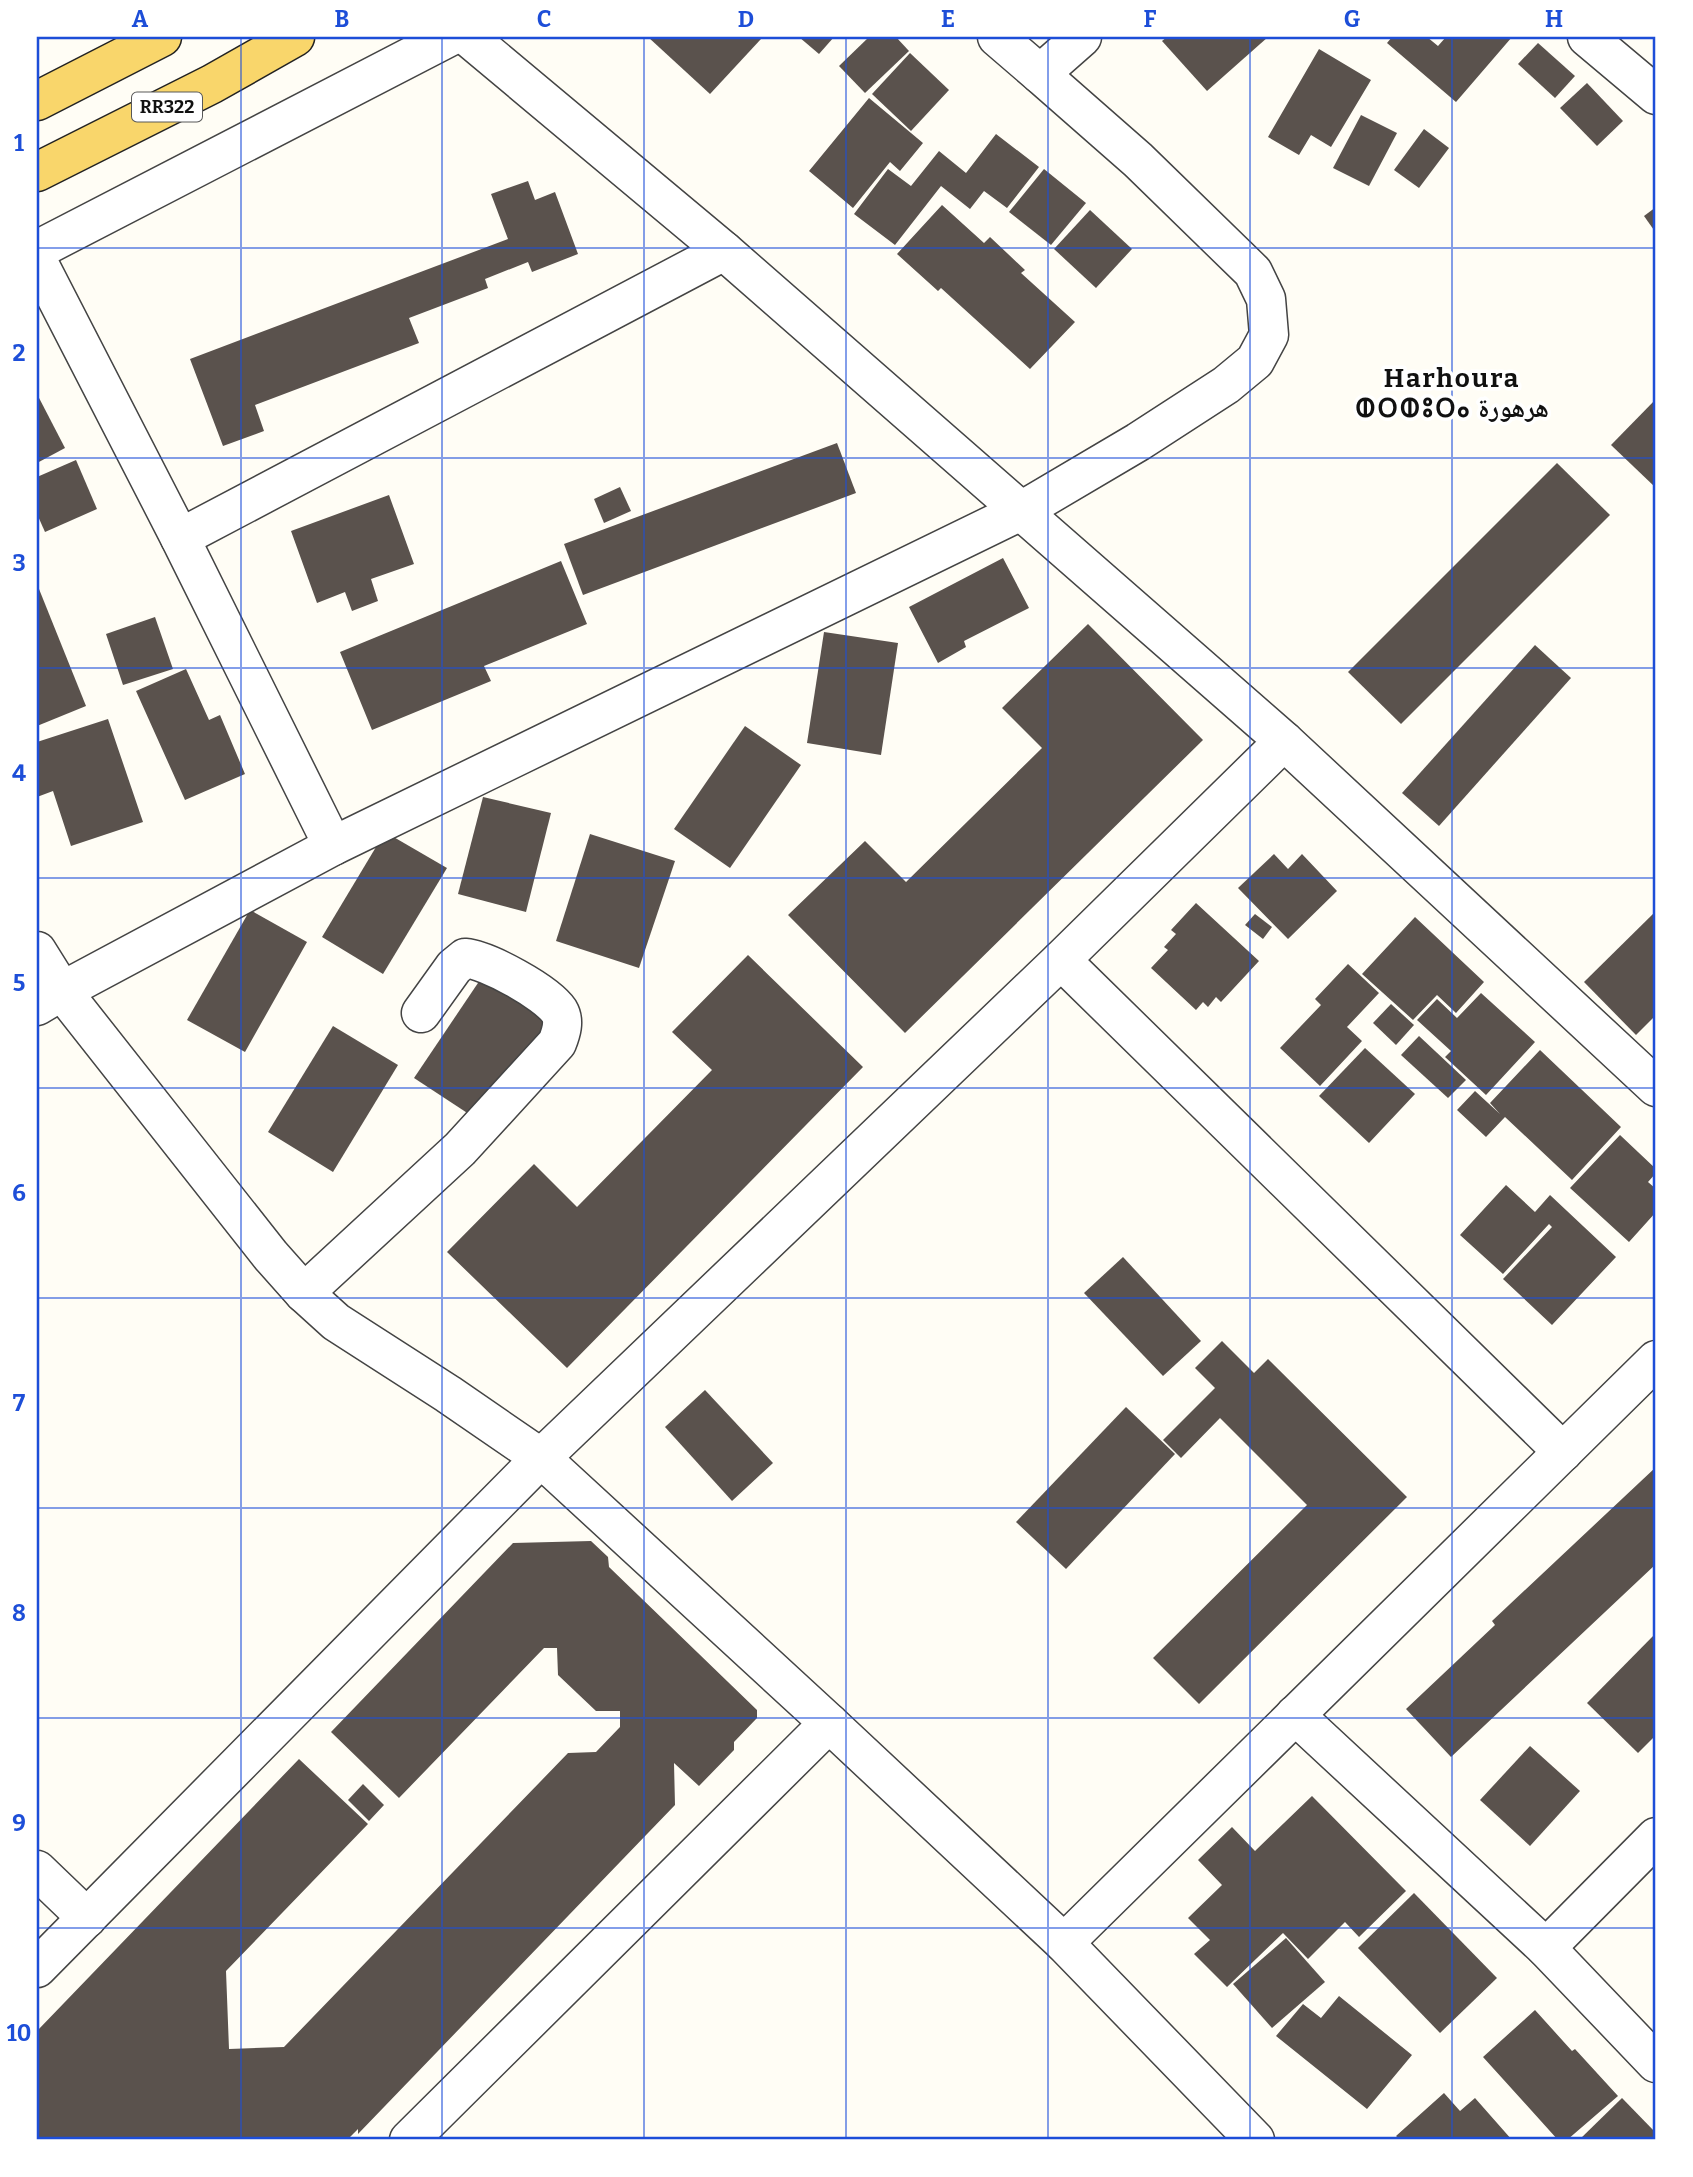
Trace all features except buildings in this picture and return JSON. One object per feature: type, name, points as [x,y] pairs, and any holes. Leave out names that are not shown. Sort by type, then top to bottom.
[{"type":"main road","points":[[37,101],[162,37]]},
{"type":"main road","name":"RR322","points":[[37,172],[212,84],[295,37]]},
{"type":"street","points":[[37,250],[449,37]]},
{"type":"street","points":[[468,37],[724,251],[1284,741],[1656,1087]]},
{"type":"street","points":[[49,999],[333,845],[1021,511],[1138,442],[1226,385],[1255,362],[1269,335],[1266,299],[1253,272],[1138,160],[997,37]]},
{"type":"street","points":[[1040,74],[1082,37]]},
{"type":"street","points":[[1587,37],[1656,95]]},
{"type":"street","points":[[180,538],[724,251]]},
{"type":"street","points":[[37,260],[333,845]]},
{"type":"street","points":[[37,1968],[541,1458],[1284,741]]},
{"type":"street","points":[[37,951],[49,999],[304,1293],[336,1322],[541,1458],[1064,1943],[1255,2140]]},
{"type":"street","points":[[304,1293],[460,1149],[557,1043],[563,1028],[560,1013],[539,992],[479,959],[465,958],[454,967],[421,1013]]},
{"type":"street","points":[[1060,960],[1563,1452]]},
{"type":"street","points":[[1064,1943],[1656,1360]]},
{"type":"street","points":[[1294,1715],[1546,1948],[1656,2063]]},
{"type":"street","points":[[409,2140],[829,1723]]},
{"type":"street","points":[[1546,1948],[1656,1837]]},
{"type":"street","points":[[37,1870],[87,1918]]},
{"type":"district","name":"Harhoura ⵀⵔⵀⵓⵔⴰ هرهورة","points":[[1452,393]]}]
